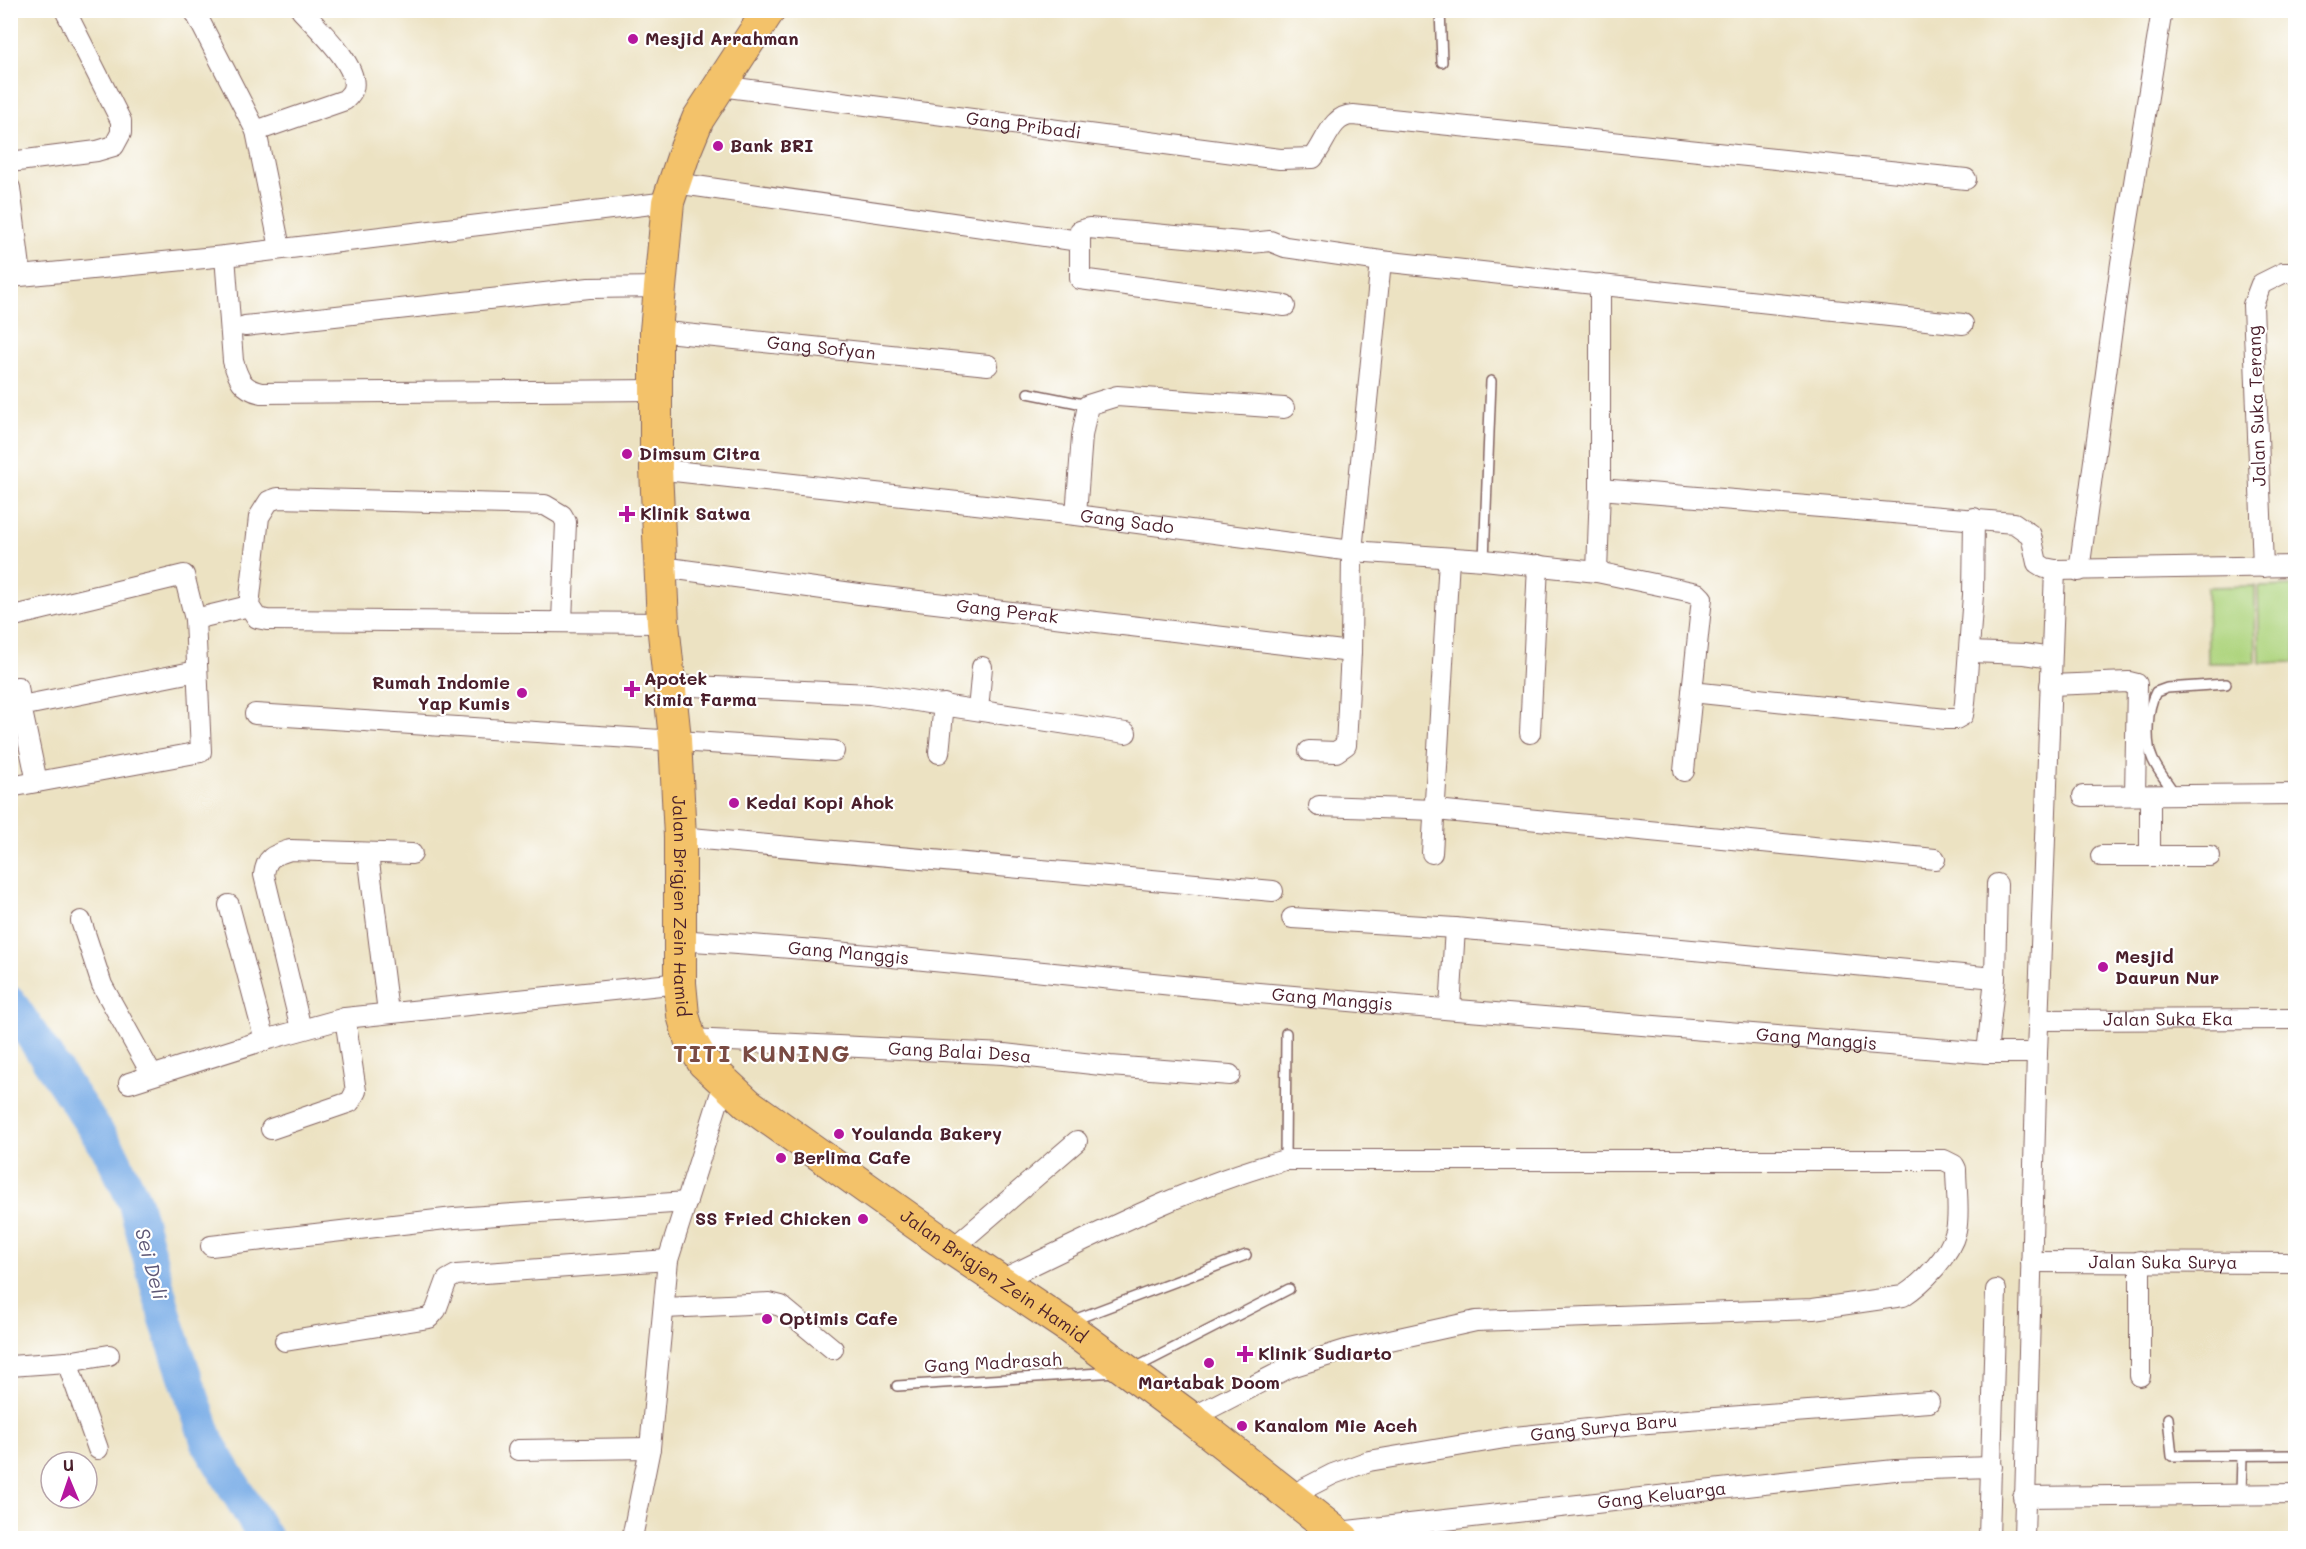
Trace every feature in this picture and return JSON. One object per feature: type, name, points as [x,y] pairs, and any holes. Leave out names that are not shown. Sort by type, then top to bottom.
[{"type":"main road","name":"Jalan Brigjen Zein Hamid","points":[[769,10],[698,119],[671,192],[656,331],[656,469],[663,623],[675,739],[680,837],[678,940],[680,983],[683,1015],[690,1039],[703,1062],[748,1104],[952,1249],[1064,1324],[1191,1418],[1332,1536]]},
{"type":"street","points":[[10,162],[97,151],[114,146],[121,133],[121,121],[65,10]]},
{"type":"street","points":[[194,10],[256,130],[280,248]]},
{"type":"street","points":[[256,130],[345,100],[353,90],[354,77],[346,61],[301,10]]},
{"type":"street","points":[[2079,571],[2121,263],[2162,10]]},
{"type":"street","name":"Gang Pribadi","points":[[720,86],[1280,159],[1313,158],[1322,148],[1335,123],[1341,117],[1353,115],[1966,179]]},
{"type":"street","points":[[10,188],[16,276],[225,256],[671,192],[1079,241]]},
{"type":"street","points":[[1285,306],[1080,279],[1080,231],[1089,228],[1251,243],[1270,241],[1285,247],[1381,261],[1963,324]]},
{"type":"street","points":[[225,256],[233,361],[237,374],[250,391],[273,393],[656,390]]},
{"type":"street","points":[[1310,751],[1336,752],[1346,745],[1352,652],[1352,551],[1381,261]]},
{"type":"street","name":"Jalan Suka Terang","points":[[2263,567],[2253,305],[2261,284],[2283,273],[2295,273]]},
{"type":"street","points":[[1596,572],[1600,489],[1600,284]]},
{"type":"street","points":[[245,326],[590,288],[660,287]]},
{"type":"street","name":"Gang Sofyan","points":[[656,331],[988,365]]},
{"type":"street","points":[[1076,515],[1082,436],[1088,405],[1117,396],[1284,408]]},
{"type":"street","name":"Gang Sado","points":[[656,469],[1076,515],[1352,551],[1538,565],[1596,572],[1697,593],[1702,598],[1692,692]]},
{"type":"street","points":[[1600,489],[2014,523],[2031,535],[2037,563],[2055,570],[2295,566]]},
{"type":"street","points":[[562,621],[566,522],[562,515],[545,505],[278,498],[269,501],[259,517],[249,606],[257,618],[267,620],[663,623]]},
{"type":"street","points":[[1684,771],[1692,692],[1956,719],[1963,715],[1970,652],[1974,518]]},
{"type":"street","points":[[1432,853],[1449,559]]},
{"type":"street","points":[[1530,732],[1538,565]]},
{"type":"street","name":"Gang Perak","points":[[662,567],[860,594],[1352,652]]},
{"type":"street","points":[[2024,1539],[2023,1497],[2037,1053],[2055,570]]},
{"type":"street","points":[[10,617],[183,575],[195,619],[201,752],[10,787]]},
{"type":"street","points":[[195,619],[249,606]]},
{"type":"street","points":[[1970,652],[2024,654],[2051,658]]},
{"type":"street","points":[[978,710],[982,667]]},
{"type":"street","points":[[21,706],[197,671]]},
{"type":"street","points":[[2050,685],[2129,682],[2137,684],[2142,795],[2150,856]]},
{"type":"street","points":[[670,685],[870,694],[1126,733]]},
{"type":"street","points":[[10,688],[18,687],[37,782]]},
{"type":"street","points":[[939,753],[944,704]]},
{"type":"street","points":[[255,714],[628,739],[675,739],[834,751]]},
{"type":"street","points":[[2083,796],[2177,797],[2295,794]]},
{"type":"street","points":[[1319,806],[1436,810],[1935,859]]},
{"type":"street","points":[[680,837],[1273,891]]},
{"type":"street","points":[[301,1029],[264,875],[266,863],[273,855],[290,850],[412,854]]},
{"type":"street","points":[[368,854],[388,1012]]},
{"type":"street","points":[[2101,856],[2210,856]]},
{"type":"street","points":[[1987,1053],[1995,978],[1997,884]]},
{"type":"street","points":[[229,905],[265,1040]]},
{"type":"street","points":[[1292,918],[1455,928],[1995,978]]},
{"type":"street","points":[[81,921],[106,995],[152,1075]]},
{"type":"street","points":[[1450,1010],[1455,928]]},
{"type":"street","name":"Gang Manggis","points":[[678,940],[937,959],[1450,1010],[1987,1053],[2037,1053]]},
{"type":"street","points":[[129,1083],[301,1029],[345,1018],[680,983]]},
{"type":"street","points":[[271,1129],[350,1102],[355,1097],[345,1018]]},
{"type":"street","name":"Jalan Suka Eka","points":[[2040,1020],[2295,1019]]},
{"type":"street","name":"Gang Balai Desa","points":[[690,1039],[1004,1054],[1230,1075]]},
{"type":"street","points":[[632,1539],[650,1448],[668,1260],[724,1083]]},
{"type":"street","points":[[952,1249],[1077,1142]]},
{"type":"street","points":[[1001,1280],[1128,1220],[1253,1169],[1285,1160],[1944,1160],[1954,1165],[1956,1169],[1956,1230],[1949,1248],[1915,1288],[1888,1300],[1813,1309],[1476,1321],[1349,1349],[1288,1368],[1191,1418]]},
{"type":"street","points":[[211,1246],[454,1218],[687,1202]]},
{"type":"street","points":[[285,1341],[429,1318],[436,1310],[447,1280],[456,1275],[668,1260]]},
{"type":"street","name":"Jalan Suka Surya","points":[[2031,1262],[2295,1263]]},
{"type":"street","points":[[2140,1262],[2140,1376]]},
{"type":"street","points":[[1989,1539],[1996,1290]]},
{"type":"street","points":[[665,1308],[768,1303],[781,1306],[833,1348]]},
{"type":"street","points":[[10,1366],[67,1362],[109,1355]]},
{"type":"street","points":[[67,1362],[98,1449]]},
{"type":"street","name":"Gang Surya Baru","points":[[1288,1497],[1334,1474],[1369,1461],[1505,1438],[1635,1424],[1929,1402]]},
{"type":"street","points":[[518,1450],[650,1448]]},
{"type":"street","name":"Gang Keluarga","points":[[1332,1536],[1839,1476],[1992,1467]]},
{"type":"street","points":[[2023,1497],[2295,1494]]},
{"type":"lane","points":[[1440,10],[1442,62]]},
{"type":"lane","points":[[1484,560],[1491,381]]},
{"type":"lane","points":[[1028,393],[1088,405]]},
{"type":"lane","points":[[2177,797],[2152,759],[2149,740],[2152,700],[2156,692],[2168,688],[2226,684]]},
{"type":"lane","points":[[1285,1160],[1286,1033]]},
{"type":"lane","points":[[1064,1324],[1246,1255]]},
{"type":"lane","points":[[1127,1372],[1289,1289]]},
{"type":"lane","name":"Gang Madrasah","points":[[897,1386],[1127,1372]]},
{"type":"lane","points":[[2168,1418],[2172,1456],[2295,1455]]},
{"type":"lane","points":[[2241,1494],[2242,1456]]},
{"type":"green space","points":[[2255,586],[2256,663],[2208,663],[2207,587]]},
{"type":"green space","points":[[2295,586],[2295,662],[2260,663],[2258,587]]},
{"type":"waterway","name":"Sei Deli","points":[[10,1003],[111,1153],[135,1203],[167,1323],[208,1443],[265,1538]]},
{"type":"place","name":"Mesjid Arrahman","points":[[633,39]]},
{"type":"place","name":"Bank BRI","points":[[718,146]]},
{"type":"place","name":"Dimsum Citra","points":[[627,454]]},
{"type":"place","name":"Klinik Satwa","points":[[627,514]]},
{"type":"place","name":"Apotek Kimia Farma","points":[[632,689]]},
{"type":"place","name":"Rumah Indomie Yap Kumis","points":[[522,693]]},
{"type":"place","name":"Kedai Kopi Ahok","points":[[734,803]]},
{"type":"place","name":"Mesjid Daurun Nur","points":[[2103,967]]},
{"type":"place","name":"Youlanda Bakery","points":[[839,1134]]},
{"type":"place","name":"Berlima Cafe","points":[[781,1158]]},
{"type":"place","name":"SS Fried Chicken","points":[[863,1219]]},
{"type":"place","name":"Optimis Cafe","points":[[767,1319]]},
{"type":"place","name":"Klinik Sudiarto","points":[[1245,1354]]},
{"type":"place","name":"Martabak Doom","points":[[1209,1363]]},
{"type":"place","name":"Kanalom Mie Aceh","points":[[1242,1426]]},
{"type":"district","name":"TITI KUNING","points":[[762,1054]]}]
